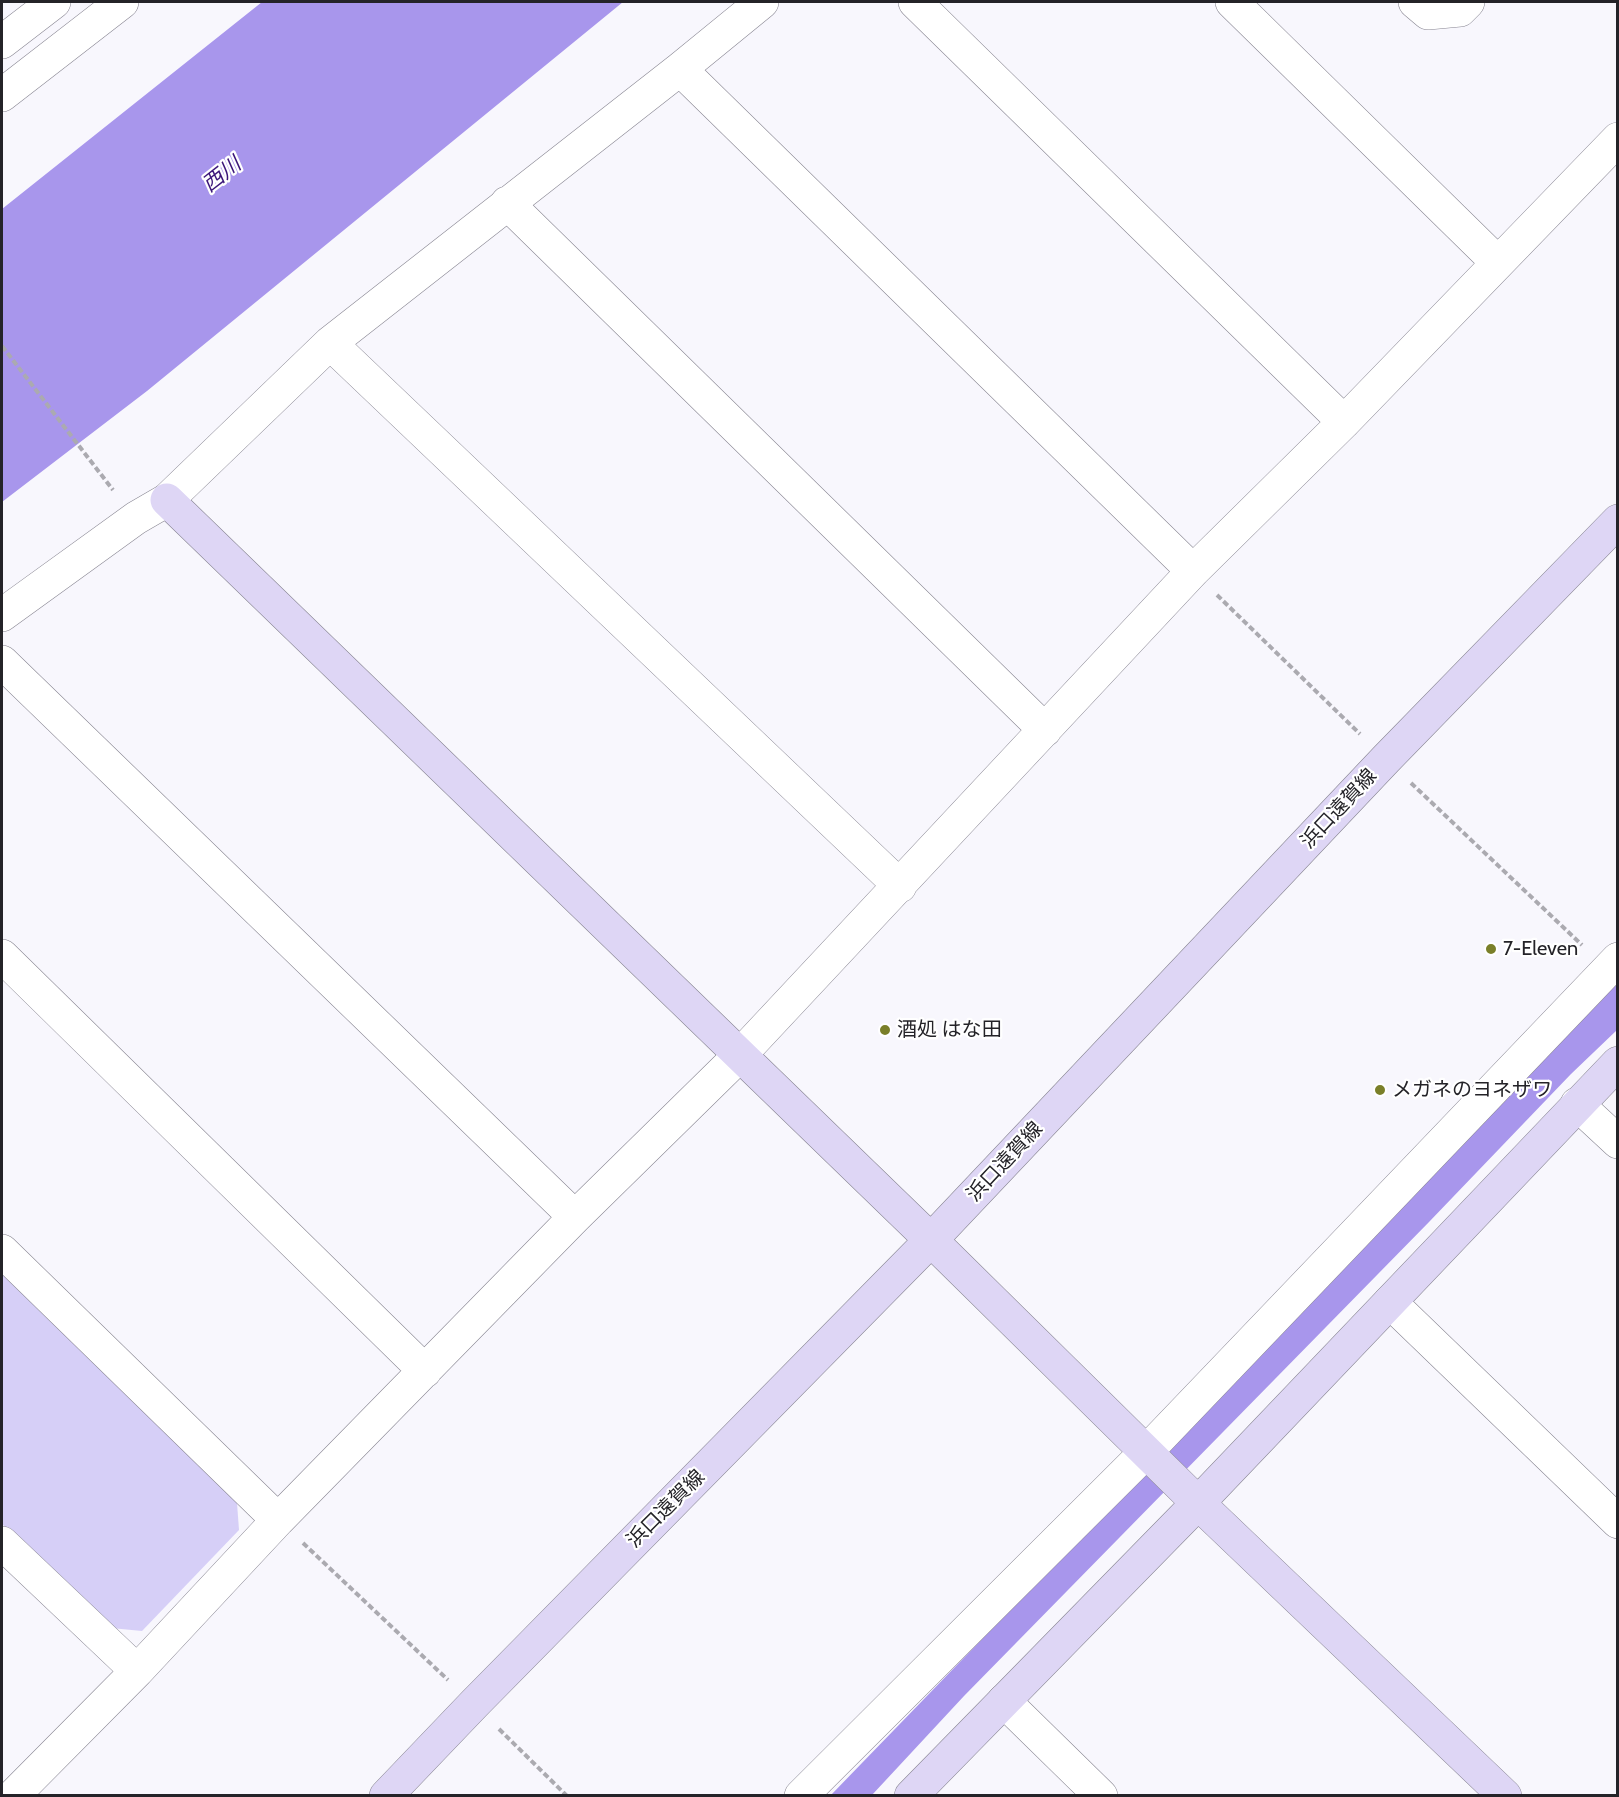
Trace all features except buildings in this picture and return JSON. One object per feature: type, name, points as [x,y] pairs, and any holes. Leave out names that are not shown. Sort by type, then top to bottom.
[{"type":"street","points":[[2,42],[54,2]]},
{"type":"street","points":[[2,95],[122,2]]},
{"type":"street","points":[[2,615],[136,518],[167,500],[330,343],[762,2]]},
{"type":"street","points":[[915,2],[1344,422]]},
{"type":"street","points":[[1232,2],[1497,262]]},
{"type":"street","points":[[1415,2],[1428,13],[1460,10],[1468,2]]},
{"type":"street","points":[[680,69],[1193,571]]},
{"type":"street","points":[[13,1796],[137,1671],[278,1520],[575,1217],[740,1055],[1193,571],[1344,422],[1617,138]]},
{"type":"street","points":[[507,203],[1045,730]]},
{"type":"street","points":[[330,343],[900,886]]},
{"type":"street","points":[[167,500],[931,1240],[1198,1503],[1505,1796]]},
{"type":"street","name":"浜口遠賀線","points":[[386,1796],[931,1240],[1386,759],[1617,521]]},
{"type":"street","points":[[2,662],[575,1217]]},
{"type":"street","points":[[2,956],[425,1371]]},
{"type":"street","points":[[801,1796],[1146,1452],[1613,964]]},
{"type":"street","points":[[911,1796],[1198,1503],[1617,1063]]},
{"type":"street","points":[[1577,1104],[1617,1142]]},
{"type":"street","points":[[2,1251],[278,1520]]},
{"type":"street","points":[[1389,1302],[1617,1522]]},
{"type":"street","points":[[2,1543],[137,1671]]},
{"type":"street","points":[[1004,1701],[1101,1796]]},
{"type":"path","points":[[2,346],[111,487]]},
{"type":"path","points":[[1193,571],[1386,759],[1613,964]]},
{"type":"path","points":[[278,1520],[474,1704],[567,1796]]},
{"type":"shaded area","points":[[2,1272],[237,1503],[239,1530],[142,1631],[111,1628],[2,1524]]},
{"type":"water","name":"西川","points":[[262,2],[623,2],[147,391],[2,502],[2,209]]},
{"type":"water","points":[[1617,984],[1617,1030],[1571,1074],[964,1696],[872,1795],[830,1796]]},
{"type":"place","name":"7-Eleven","points":[[1491,949]]},
{"type":"place","name":"酒処 はな田","points":[[885,1030]]},
{"type":"place","name":"メガネのヨネザワ","points":[[1380,1090]]}]
